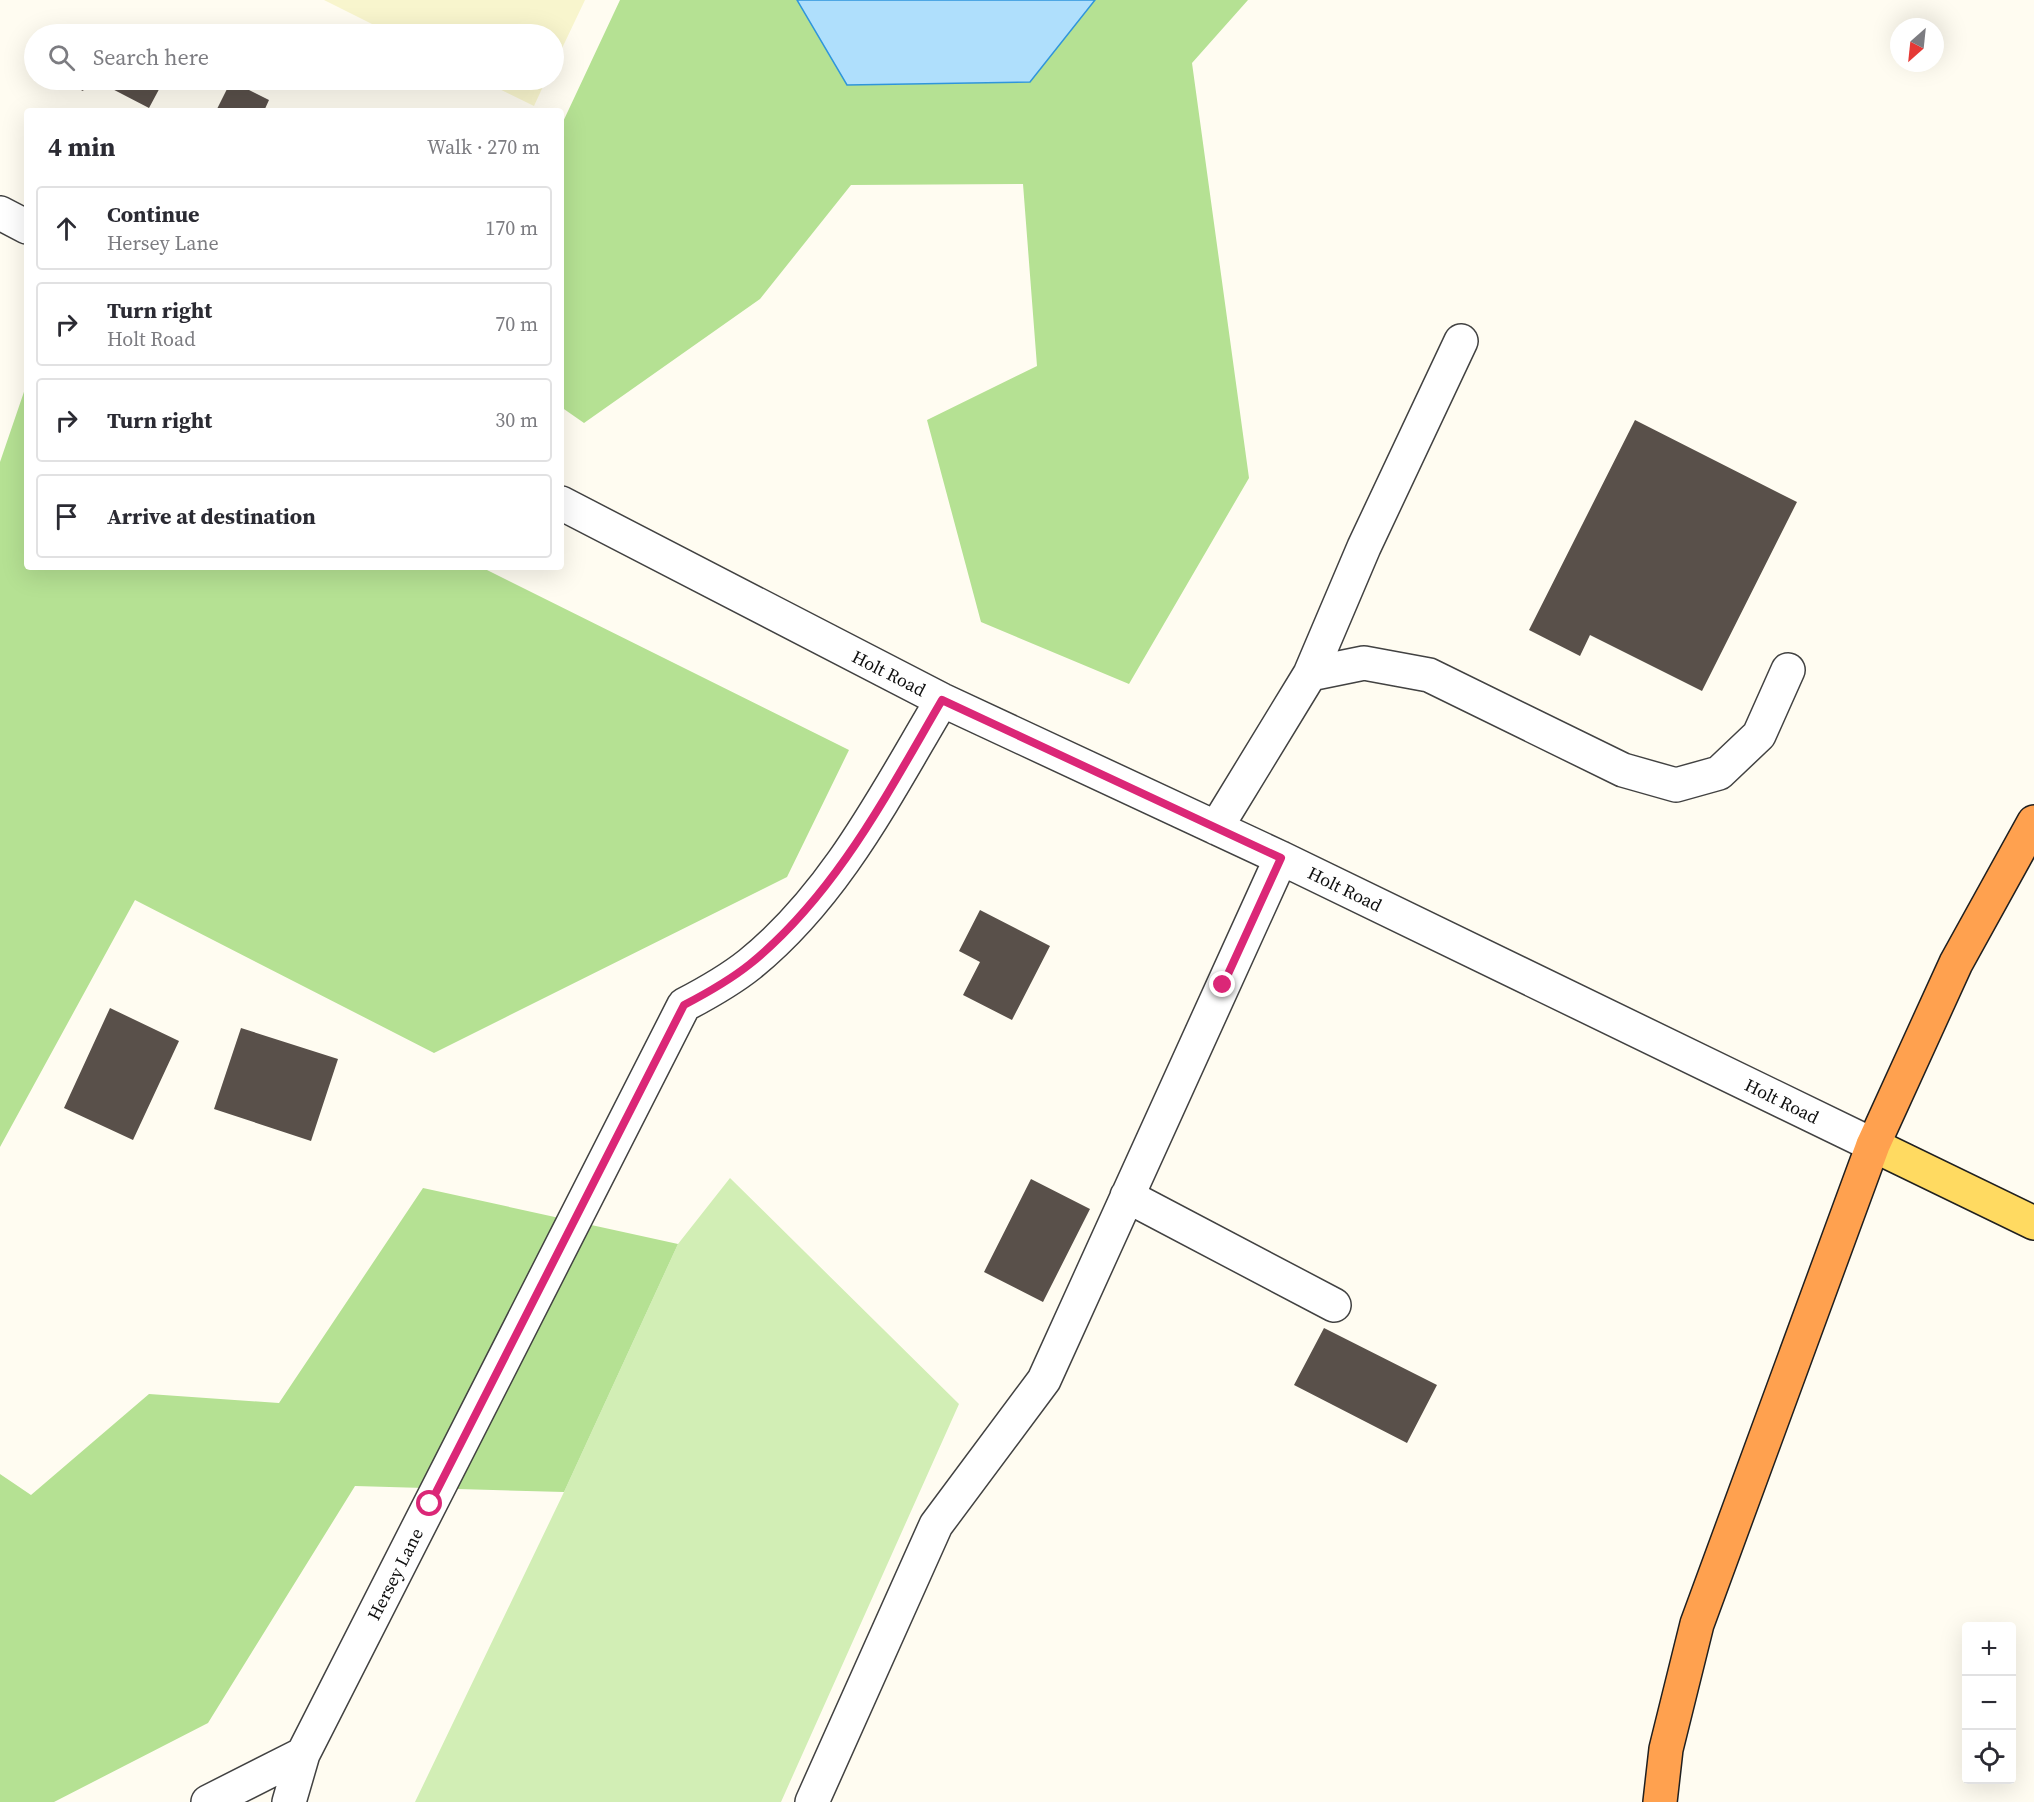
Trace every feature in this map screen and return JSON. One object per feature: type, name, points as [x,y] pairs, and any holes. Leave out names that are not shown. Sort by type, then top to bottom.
[{"type":"highway","points":[[1660,1802],[1666,1749],[1696,1624],[1872,1145],[1956,963],[2034,822]]},
{"type":"main road","name":"Holt Road","points":[[1872,1145],[2034,1223]]},
{"type":"street","points":[[0,213],[24,225]]},
{"type":"street","points":[[1216,828],[1310,674],[1364,547],[1461,341]]},
{"type":"street","name":"Holt Road","points":[[564,505],[942,700],[1281,858],[1872,1145]]},
{"type":"street","points":[[1310,674],[1364,663],[1429,675],[1623,770],[1676,785],[1719,773],[1759,735],[1788,670]]},
{"type":"street","name":"Hersey Lane","points":[[289,1802],[303,1754],[684,1005],[717,987],[750,964],[798,920],[839,871],[942,700]]},
{"type":"street","points":[[812,1802],[936,1525],[1044,1380],[1281,858]]},
{"type":"street","points":[[1127,1197],[1334,1305]]},
{"type":"street","points":[[207,1802],[303,1754]]},
{"type":"shaded area","points":[[324,0],[585,0],[564,44],[564,24],[372,24]]},
{"type":"shaded area","points":[[501,90],[541,90],[534,106]]},
{"type":"green space","points":[[620,0],[797,0],[848,85],[1030,82],[1095,0],[1248,0],[1192,63],[1249,478],[1129,684],[981,622],[927,420],[1037,366],[1023,184],[851,185],[760,299],[584,423],[564,409],[564,120]]},
{"type":"green space","points":[[24,392],[24,570],[487,570],[849,750],[787,877],[434,1053],[135,900],[0,1147],[0,462]]},
{"type":"green space","points":[[730,1178],[959,1404],[781,1802],[415,1802],[564,1492],[678,1244]]},
{"type":"green space","points":[[423,1188],[678,1244],[564,1492],[355,1486],[208,1723],[54,1802],[0,1802],[0,1474],[31,1495],[149,1394],[279,1403]]},
{"type":"water","points":[[797,0],[1095,0],[1030,82],[847,85]]},
{"type":"building","points":[[114,90],[159,90],[149,108]]},
{"type":"building","points":[[226,90],[249,90],[269,100],[265,108],[218,108]]},
{"type":"building","points":[[1635,420],[1797,502],[1702,691],[1590,635],[1580,656],[1529,630]]},
{"type":"building","points":[[980,910],[1050,946],[1012,1020],[963,995],[980,962],[959,951]]},
{"type":"building","points":[[110,1008],[179,1041],[133,1140],[64,1108]]},
{"type":"building","points":[[241,1028],[338,1059],[311,1141],[214,1109]]},
{"type":"building","points":[[1031,1179],[1090,1209],[1043,1302],[984,1272]]},
{"type":"building","points":[[1324,1328],[1437,1385],[1407,1443],[1294,1385]]},
{"type":"route","points":[[430,1504],[684,1005],[717,987],[750,964],[798,920],[839,871],[942,700],[1281,858],[1223,985]]}]
